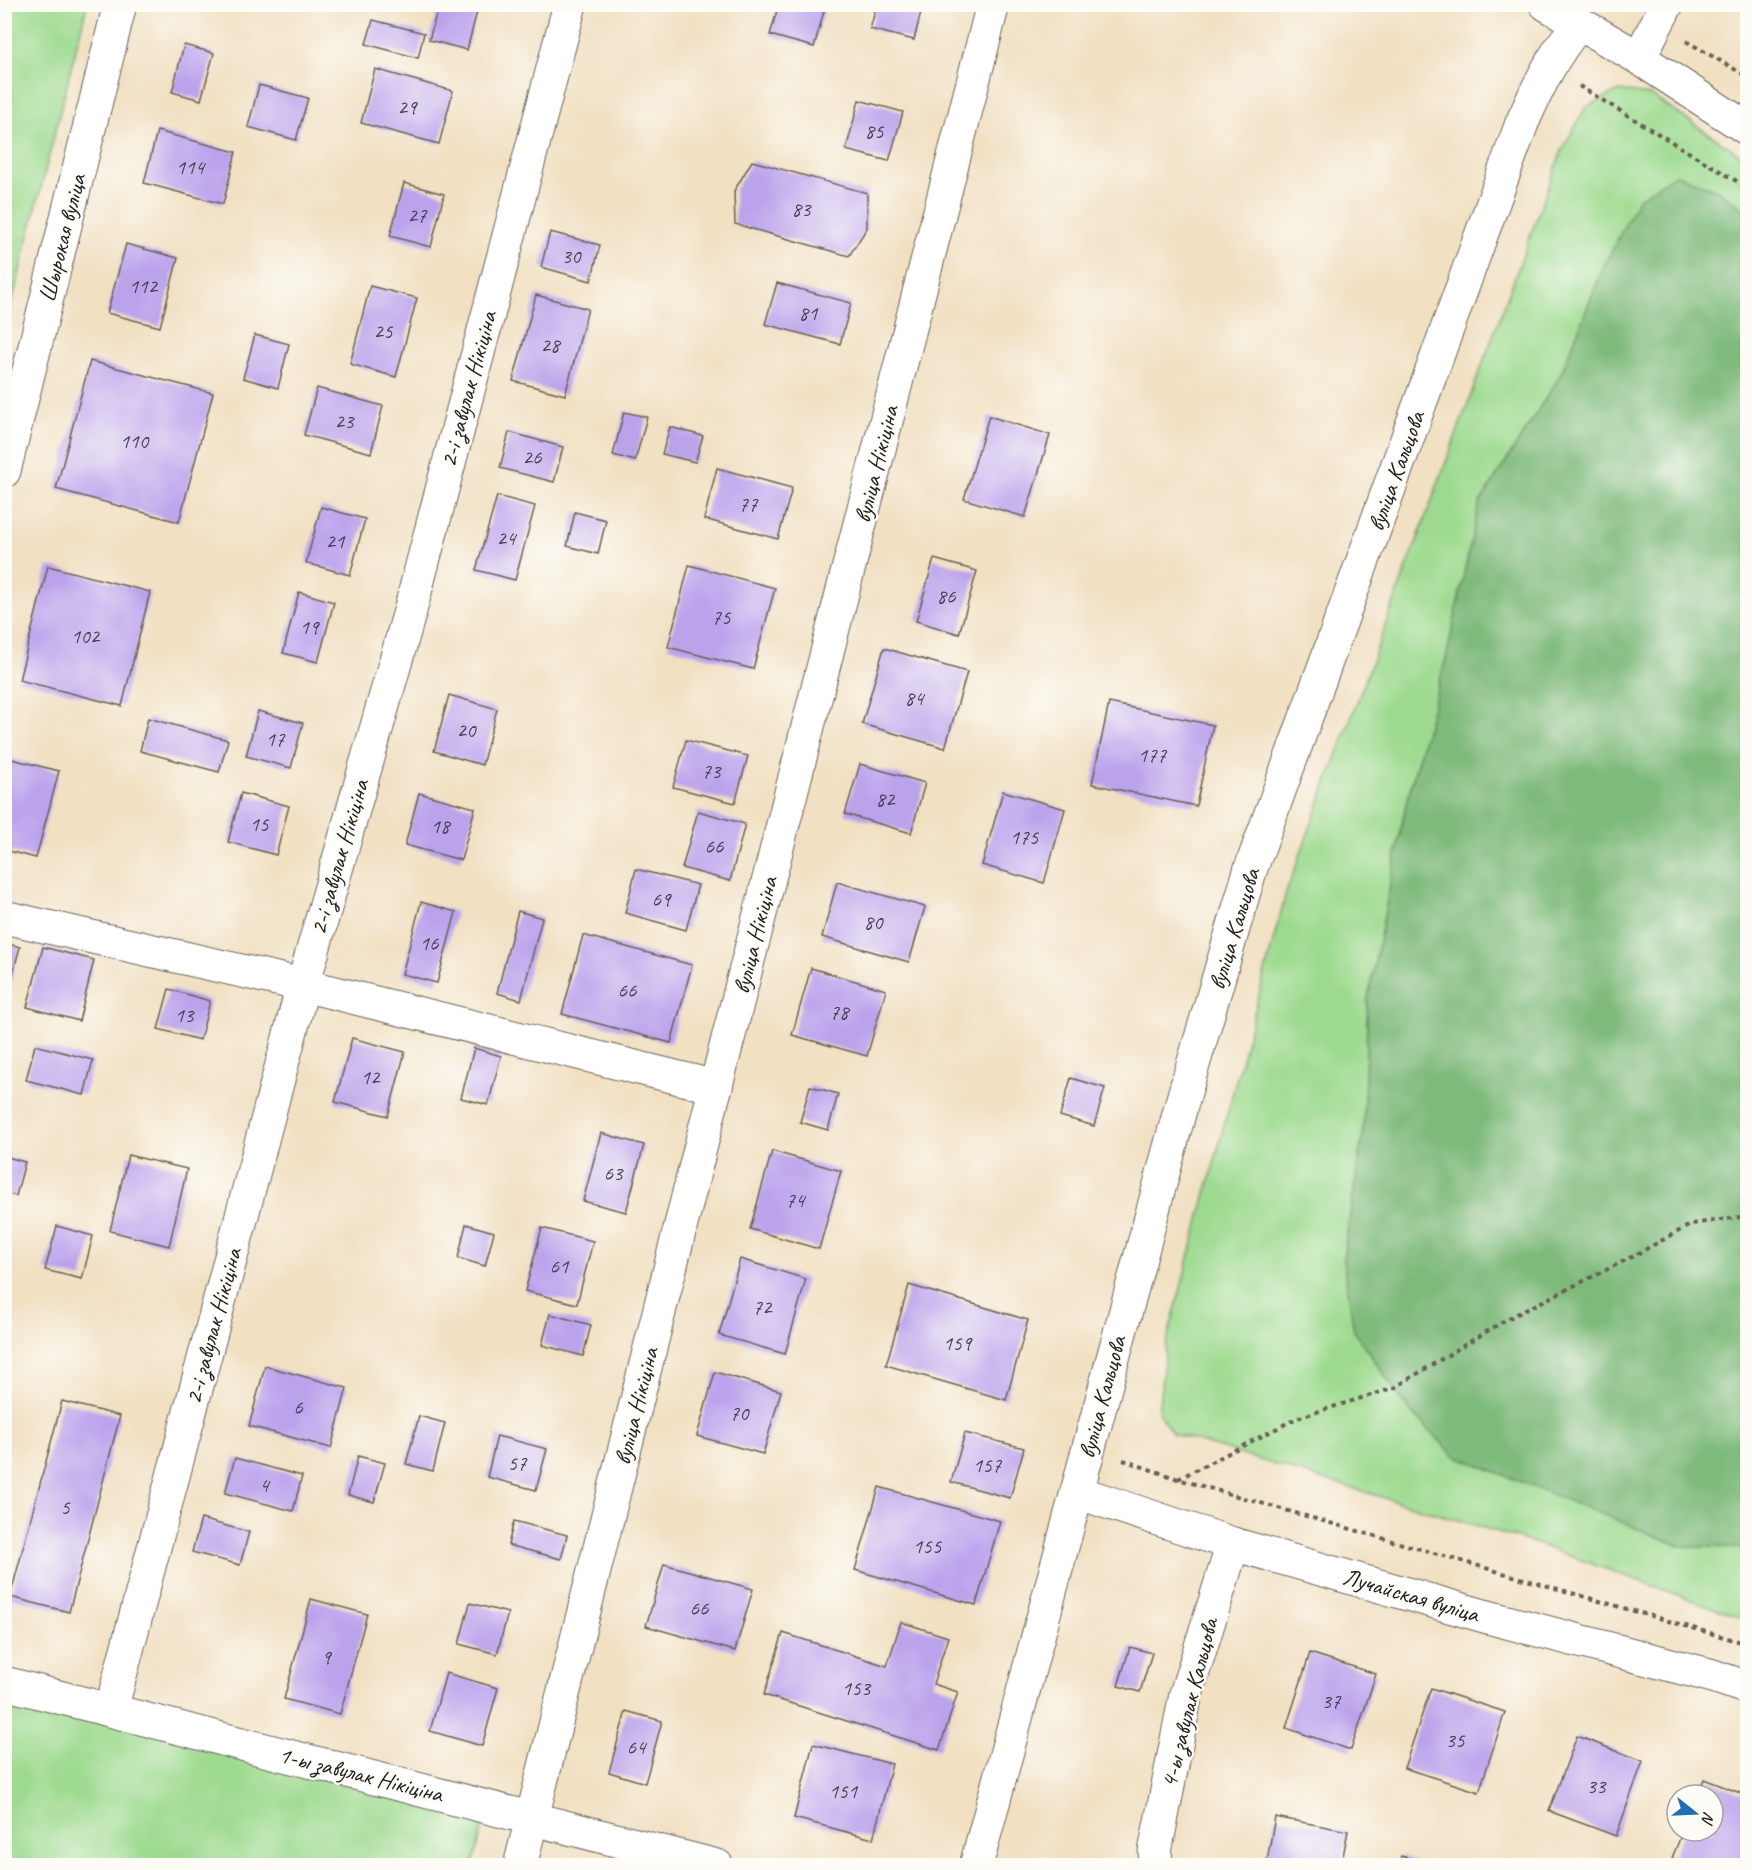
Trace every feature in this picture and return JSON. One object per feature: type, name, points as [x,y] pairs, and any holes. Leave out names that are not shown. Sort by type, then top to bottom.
[{"type":"street","name":"Шырокая вуліца","points":[[4,471],[120,4]]},
{"type":"street","name":"2-і завулак Нікіціна","points":[[111,1710],[303,985],[410,611],[570,4]]},
{"type":"street","name":"вуліца Нікіціна","points":[[520,1866],[716,1087],[993,4]]},
{"type":"street","points":[[1546,4],[1639,58],[1748,129]]},
{"type":"street","points":[[1639,58],[1667,4]]},
{"type":"street","name":"вуліца Кальцова","points":[[976,1866],[1183,1099],[1250,871],[1522,123],[1547,67],[1579,24]]},
{"type":"street","points":[[4,917],[303,985],[716,1087]]},
{"type":"street","name":"Лучайская вуліца","points":[[1077,1492],[1233,1544],[1484,1616],[1713,1676],[1748,1688]]},
{"type":"street","name":"4-ы завулак Кальцова","points":[[1156,1866],[1155,1852],[1186,1694],[1233,1544]]},
{"type":"street","name":"1-ы завулак Нікіціна","points":[[4,1683],[717,1866]]},
{"type":"path","points":[[1547,67],[1748,188]]},
{"type":"path","points":[[1178,1479],[1297,1418],[1394,1388],[1507,1319],[1624,1261],[1692,1224],[1748,1216]]},
{"type":"path","points":[[1088,1448],[1178,1479],[1748,1644]]},
{"type":"green space","points":[[4,5],[87,5],[5,330]]},
{"type":"green space","points":[[1619,91],[1650,95],[1747,159],[1747,211],[1717,190],[1604,266],[1560,376],[1479,504],[1447,655],[1406,804],[1368,998],[1363,1134],[1343,1259],[1681,1546],[1747,1548],[1747,1620],[1534,1543],[1173,1434],[1158,1413],[1166,1344],[1286,893],[1562,150],[1586,107]]},
{"type":"green space","points":[[1675,174],[1717,190],[1747,211],[1747,1548],[1681,1546],[1454,1455],[1408,1409],[1354,1331],[1343,1259],[1363,1134],[1368,998],[1406,804],[1447,655],[1479,504],[1560,376],[1604,266],[1638,199]]},
{"type":"green space","points":[[4,1689],[481,1818],[482,1830],[473,1865],[5,1865]]},
{"type":"building","points":[[439,4],[479,4],[467,50],[429,40]]},
{"type":"building","points":[[779,4],[826,4],[814,47],[770,35]]},
{"type":"building","points":[[877,4],[923,4],[914,40],[870,29]]},
{"type":"building","points":[[373,20],[424,33],[418,58],[366,44]]},
{"type":"building","points":[[184,45],[214,53],[201,100],[172,92]]},
{"type":"building","points":[[375,69],[453,91],[439,144],[361,123]]},
{"type":"building","points":[[259,85],[308,98],[296,140],[248,127]]},
{"type":"building","points":[[859,100],[903,112],[889,161],[846,150]]},
{"type":"building","points":[[157,131],[236,152],[223,204],[144,183]]},
{"type":"building","points":[[752,161],[867,193],[867,228],[849,256],[735,224],[734,191]]},
{"type":"building","points":[[404,183],[444,194],[431,247],[390,236]]},
{"type":"building","points":[[550,232],[600,245],[591,281],[541,267]]},
{"type":"building","points":[[126,244],[178,258],[160,327],[107,313]]},
{"type":"building","points":[[777,283],[851,303],[840,344],[765,324]]},
{"type":"building","points":[[370,286],[417,298],[396,377],[350,364]]},
{"type":"building","points":[[536,295],[588,309],[565,395],[513,381]]},
{"type":"building","points":[[255,335],[289,344],[278,388],[243,378]]},
{"type":"building","points":[[90,361],[213,393],[179,522],[56,489]]},
{"type":"building","points":[[317,388],[383,406],[371,453],[304,435]]},
{"type":"building","points":[[624,412],[647,417],[635,461],[613,455]]},
{"type":"building","points":[[989,416],[1050,435],[1025,517],[964,499]]},
{"type":"building","points":[[670,427],[703,436],[695,462],[662,454]]},
{"type":"building","points":[[509,432],[563,447],[554,482],[500,468]]},
{"type":"building","points":[[717,468],[792,488],[778,539],[704,519]]},
{"type":"building","points":[[497,496],[535,506],[515,580],[476,570]]},
{"type":"building","points":[[321,507],[365,519],[350,575],[306,563]]},
{"type":"building","points":[[575,512],[606,520],[598,554],[567,546]]},
{"type":"building","points":[[934,559],[977,571],[959,634],[916,621]]},
{"type":"building","points":[[689,565],[775,588],[753,669],[668,647]]},
{"type":"building","points":[[48,566],[150,592],[122,706],[19,680]]},
{"type":"building","points":[[299,592],[334,602],[318,662],[283,653]]},
{"type":"building","points":[[884,648],[967,672],[945,748],[862,724]]},
{"type":"building","points":[[449,695],[497,709],[482,765],[434,751]]},
{"type":"building","points":[[1109,703],[1213,725],[1196,806],[1092,784]]},
{"type":"building","points":[[258,711],[303,723],[291,768],[246,756]]},
{"type":"building","points":[[148,718],[228,740],[219,772],[140,751]]},
{"type":"building","points":[[686,740],[748,756],[735,803],[673,787]]},
{"type":"building","points":[[4,757],[59,771],[36,858],[4,850]]},
{"type":"building","points":[[860,764],[925,783],[911,833],[845,814]]},
{"type":"building","points":[[1003,791],[1065,809],[1044,883],[982,865]]},
{"type":"building","points":[[241,793],[289,806],[276,855],[228,842]]},
{"type":"building","points":[[419,793],[475,808],[461,860],[405,845]]},
{"type":"building","points":[[698,811],[745,824],[730,881],[682,868]]},
{"type":"building","points":[[636,869],[698,885],[686,930],[625,913]]},
{"type":"building","points":[[837,882],[925,907],[909,962],[822,937]]},
{"type":"building","points":[[421,902],[456,912],[437,983],[402,974]]},
{"type":"building","points":[[518,911],[542,918],[521,1000],[497,993]]},
{"type":"building","points":[[583,935],[692,965],[671,1043],[562,1014]]},
{"type":"building","points":[[4,943],[20,947],[5,1002],[4,1002]]},
{"type":"building","points":[[43,947],[94,960],[79,1021],[27,1007]]},
{"type":"building","points":[[811,968],[886,990],[867,1056],[792,1035]]},
{"type":"building","points":[[169,989],[210,1001],[200,1040],[158,1029]]},
{"type":"building","points":[[352,1038],[405,1052],[388,1116],[335,1102]]},
{"type":"building","points":[[35,1045],[93,1060],[84,1095],[26,1080]]},
{"type":"building","points":[[474,1048],[501,1056],[488,1105],[461,1098]]},
{"type":"building","points":[[1071,1078],[1105,1088],[1094,1126],[1060,1116]]},
{"type":"building","points":[[810,1086],[838,1094],[828,1130],[800,1122]]},
{"type":"building","points":[[601,1133],[644,1145],[626,1212],[583,1201]]},
{"type":"building","points":[[772,1151],[841,1171],[819,1249],[750,1229]]},
{"type":"building","points":[[128,1155],[187,1169],[169,1246],[110,1231]]},
{"type":"building","points":[[4,1156],[25,1162],[16,1196],[4,1193]]},
{"type":"building","points":[[466,1224],[494,1232],[485,1266],[458,1258]]},
{"type":"building","points":[[57,1226],[93,1236],[82,1279],[45,1270]]},
{"type":"building","points":[[542,1228],[593,1241],[577,1304],[525,1291]]},
{"type":"building","points":[[740,1259],[806,1279],[785,1354],[719,1335]]},
{"type":"building","points":[[909,1285],[1028,1320],[1006,1400],[886,1365]]},
{"type":"building","points":[[550,1314],[591,1325],[583,1356],[542,1345]]},
{"type":"building","points":[[265,1366],[347,1388],[331,1448],[249,1426]]},
{"type":"building","points":[[715,1372],[781,1391],[763,1454],[697,1436]]},
{"type":"building","points":[[62,1401],[120,1416],[69,1612],[10,1597]]},
{"type":"building","points":[[419,1416],[445,1423],[433,1471],[406,1464]]},
{"type":"building","points":[[965,1433],[1024,1448],[1010,1498],[951,1482]]},
{"type":"building","points":[[497,1436],[547,1449],[536,1490],[487,1477]]},
{"type":"building","points":[[358,1456],[385,1463],[374,1502],[348,1495]]},
{"type":"building","points":[[235,1458],[302,1476],[293,1511],[225,1493]]},
{"type":"building","points":[[879,1487],[1000,1521],[976,1605],[855,1570]]},
{"type":"building","points":[[201,1519],[249,1532],[240,1565],[192,1552]]},
{"type":"building","points":[[514,1521],[567,1535],[561,1559],[508,1545]]},
{"type":"building","points":[[664,1564],[753,1589],[735,1651],[646,1626]]},
{"type":"building","points":[[311,1599],[367,1614],[340,1714],[284,1699]]},
{"type":"building","points":[[470,1603],[508,1613],[497,1654],[459,1644]]},
{"type":"building","points":[[901,1622],[948,1637],[933,1684],[958,1692],[939,1750],[764,1695],[783,1633],[887,1666]]},
{"type":"building","points":[[1130,1647],[1152,1653],[1140,1692],[1118,1686]]},
{"type":"building","points":[[1310,1653],[1376,1674],[1351,1750],[1286,1728]]},
{"type":"building","points":[[446,1673],[498,1688],[482,1746],[430,1731]]},
{"type":"building","points":[[1431,1688],[1505,1712],[1479,1792],[1404,1768]]},
{"type":"building","points":[[626,1711],[662,1721],[645,1783],[609,1772]]},
{"type":"building","points":[[1577,1736],[1643,1761],[1616,1836],[1549,1811]]},
{"type":"building","points":[[813,1744],[892,1764],[873,1839],[794,1818]]},
{"type":"building","points":[[1704,1779],[1714,1783],[1702,1783]]},
{"type":"building","points":[[1725,1787],[1748,1796],[1748,1866],[1692,1866],[1672,1858],[1678,1843],[1725,1843]]},
{"type":"building","points":[[1275,1817],[1348,1831],[1341,1866],[1266,1866]]},
{"type":"building","points":[[1401,1856],[1431,1865],[1431,1866],[1398,1866]]}]
